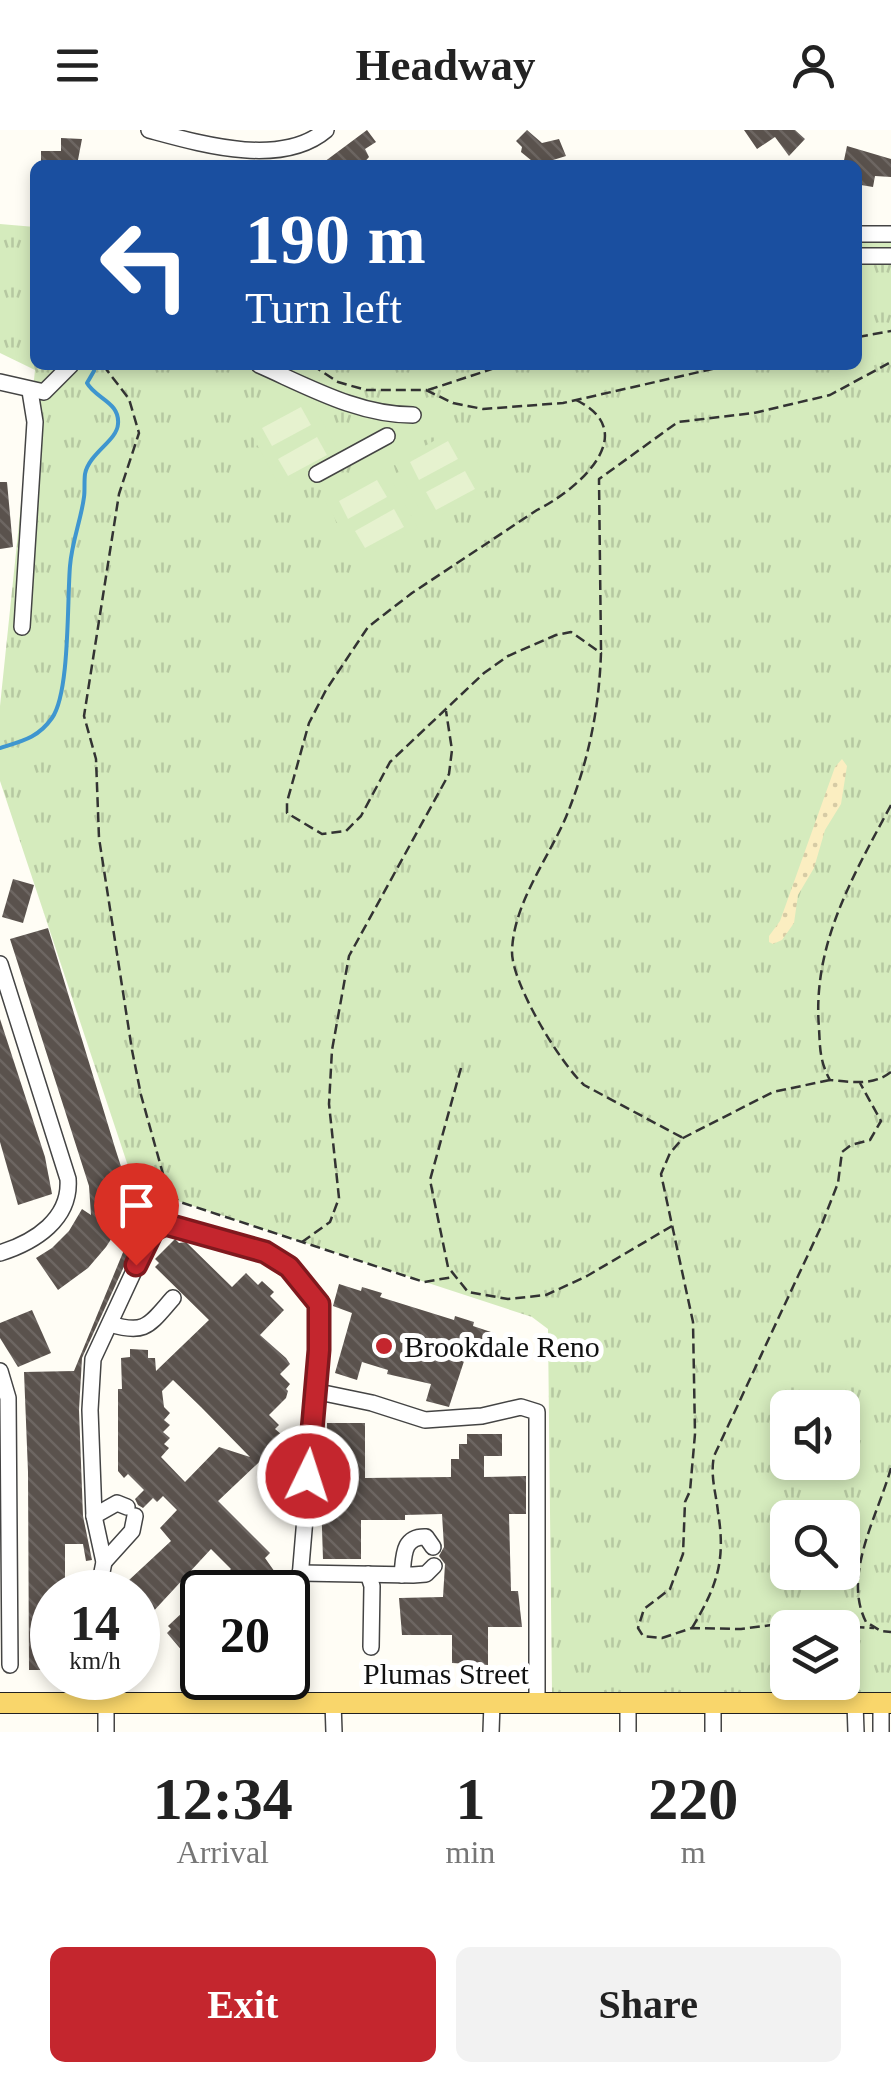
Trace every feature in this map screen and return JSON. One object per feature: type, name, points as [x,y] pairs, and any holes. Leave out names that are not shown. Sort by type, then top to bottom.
[{"type":"main road","name":"Plumas Street","points":[[0,1703],[886,1703]]},
{"type":"street","points":[[149,130],[216,148],[283,149],[326,130]]},
{"type":"street","points":[[862,234],[891,234]]},
{"type":"street","points":[[862,256],[891,256]]},
{"type":"street","points":[[0,382],[44,392],[67,370]]},
{"type":"street","points":[[270,370],[351,405],[384,414],[413,415]]},
{"type":"street","points":[[22,626],[36,422],[30,391]]},
{"type":"street","points":[[317,474],[387,436]]},
{"type":"street","points":[[0,964],[8,1014],[68,1179],[69,1195],[63,1212],[45,1230],[0,1253]]},
{"type":"street","points":[[102,1570],[94,1516],[90,1410],[93,1359],[153,1230],[165,1224],[265,1252],[289,1267],[319,1304],[319,1350],[300,1570]]},
{"type":"street","points":[[110,1324],[128,1329],[148,1326],[173,1298]]},
{"type":"street","points":[[0,1371],[8,1398],[4,1614],[10,1666]]},
{"type":"street","points":[[314,1392],[372,1403],[425,1420],[482,1416],[520,1407],[537,1412],[537,1703]]},
{"type":"street","points":[[94,1516],[118,1503],[131,1512],[132,1532],[104,1562]]},
{"type":"street","points":[[402,1575],[405,1546],[412,1539],[426,1537],[434,1547]]},
{"type":"street","points":[[310,1573],[426,1574],[434,1566]]},
{"type":"street","points":[[368,1574],[372,1586],[372,1647]]},
{"type":"street","points":[[96,1700],[106,1732]]},
{"type":"street","points":[[334,1702],[334,1732]]},
{"type":"street","points":[[491,1732],[492,1703]]},
{"type":"street","points":[[628,1703],[628,1732]]},
{"type":"street","points":[[713,1703],[713,1732]]},
{"type":"street","points":[[855,1703],[856,1732]]},
{"type":"street","points":[[882,1732],[886,1703]]},
{"type":"path","points":[[862,336],[891,331]]},
{"type":"path","points":[[599,479],[678,422],[754,413],[830,394],[891,362]]},
{"type":"path","points":[[107,370],[129,399],[139,434],[119,494],[84,716],[96,759],[96,805],[108,905],[141,1096],[168,1192],[180,1202],[424,1282],[453,1277]]},
{"type":"path","points":[[320,370],[338,382],[366,390],[426,390],[488,370]]},
{"type":"path","points":[[426,390],[453,403],[511,409],[576,400],[708,370]]},
{"type":"path","points":[[576,400],[591,407],[603,427],[602,450],[590,470],[557,501],[537,510],[412,593],[368,627],[326,690],[309,724],[290,786],[288,813],[322,834],[346,831],[360,816],[390,762],[484,673],[508,656],[570,632],[601,653]]},
{"type":"path","points":[[590,470],[599,479],[601,653],[592,740],[565,818],[537,873],[518,924],[512,950],[514,967],[549,1040],[572,1074],[584,1085],[683,1138]]},
{"type":"path","points":[[302,1242],[330,1222],[339,1198],[328,1104],[334,1034],[348,956],[449,774],[452,750],[446,710]]},
{"type":"path","points":[[830,1080],[820,1062],[817,1008],[821,964],[836,911],[891,804]]},
{"type":"path","points":[[461,1068],[430,1180],[440,1239],[453,1277],[468,1292],[508,1299],[546,1295],[673,1225]]},
{"type":"path","points":[[891,1072],[882,1079],[830,1080],[773,1092],[683,1138],[670,1152],[661,1174],[693,1322],[693,1470],[685,1502],[683,1554],[675,1580],[670,1589],[644,1609],[638,1628],[642,1636],[662,1638],[692,1628],[741,1629],[787,1623],[891,1632]]},
{"type":"path","points":[[692,1628],[713,1591],[721,1564],[712,1475],[714,1456],[820,1229],[838,1183],[842,1152],[870,1140],[882,1121],[860,1082]]},
{"type":"path","points":[[874,1628],[866,1622],[856,1595],[891,1468]]},
{"type":"green space","points":[[0,224],[30,227],[30,368],[0,353]]},
{"type":"green space","points":[[862,225],[891,225],[891,1693],[860,1693],[860,1610],[770,1610],[770,1693],[552,1693],[548,1329],[532,1317],[135,1187],[0,781],[0,706],[35,370],[862,370]]},
{"type":"green space","points":[[308,395],[341,456],[281,489],[248,428]]},
{"type":"green space","points":[[301,407],[311,425],[272,446],[262,428]]},
{"type":"green space","points":[[459,427],[491,488],[427,523],[394,463]]},
{"type":"green space","points":[[317,437],[327,455],[288,476],[278,459]]},
{"type":"green space","points":[[448,441],[458,459],[419,480],[410,462]]},
{"type":"green space","points":[[385,468],[418,528],[358,561],[325,501]]},
{"type":"green space","points":[[465,471],[475,489],[436,510],[426,492]]},
{"type":"green space","points":[[377,480],[387,497],[348,519],[339,501]]},
{"type":"green space","points":[[394,509],[404,527],[365,548],[355,531]]},
{"type":"sand","points":[[842,759],[847,766],[841,804],[825,830],[814,868],[798,895],[794,923],[782,940],[773,944],[769,936],[780,921],[835,767]]},
{"type":"building","points":[[367,130],[376,142],[365,149],[366,160],[327,160]]},
{"type":"building","points":[[527,130],[542,143],[559,139],[566,156],[531,160],[516,141]]},
{"type":"building","points":[[744,130],[795,130],[805,139],[789,156],[775,137],[757,149]]},
{"type":"building","points":[[61,138],[82,139],[78,160],[41,160],[41,151],[61,151]]},
{"type":"building","points":[[847,146],[891,159],[891,177],[875,176],[873,187],[862,185],[862,160],[844,160]]},
{"type":"building","points":[[0,482],[7,482],[13,547],[0,549]]},
{"type":"building","points":[[13,879],[34,885],[23,923],[2,917]]},
{"type":"building","points":[[48,928],[116,1151],[130,1185],[131,1205],[109,1207],[101,1220],[117,1230],[88,1268],[58,1290],[36,1258],[69,1231],[82,1209],[91,1215],[89,1186],[10,939]]},
{"type":"building","points":[[0,1019],[45,1157],[52,1194],[18,1205],[0,1142]]},
{"type":"building","points":[[131,1233],[138,1236],[82,1358],[79,1410],[83,1516],[92,1560],[86,1561],[83,1544],[65,1544],[65,1570],[30,1570],[29,1670],[24,1372],[74,1371]]},
{"type":"building","points":[[175,1239],[186,1242],[232,1287],[246,1273],[258,1285],[262,1281],[284,1310],[260,1335],[290,1364],[280,1374],[290,1384],[286,1398],[269,1415],[279,1425],[275,1429],[281,1434],[270,1445],[274,1448],[218,1501],[270,1553],[265,1558],[273,1570],[230,1570],[211,1549],[192,1570],[180,1570],[180,1583],[160,1604],[160,1570],[140,1570],[171,1541],[160,1528],[177,1510],[163,1496],[157,1502],[153,1498],[143,1508],[138,1505],[135,1499],[144,1490],[128,1474],[124,1478],[118,1471],[121,1358],[130,1357],[130,1349],[148,1350],[148,1358],[155,1358],[156,1371],[209,1320],[155,1267],[159,1263],[155,1259]],"holes":[[[173,1380],[250,1457],[219,1447],[185,1482],[161,1457],[169,1448],[164,1444],[170,1438],[163,1432],[170,1425],[164,1420],[170,1413],[164,1407],[162,1391]]]},
{"type":"building","name":"Brookdale Reno","points":[[339,1284],[382,1293],[380,1297],[454,1320],[455,1316],[474,1322],[473,1326],[494,1333],[488,1355],[468,1349],[449,1407],[426,1401],[431,1384],[387,1374],[388,1370],[362,1362],[357,1380],[335,1373],[352,1313],[333,1306]]},
{"type":"building","points":[[32,1310],[51,1353],[18,1367],[0,1338],[0,1323]]},
{"type":"building","points":[[327,1423],[365,1423],[365,1478],[451,1477],[451,1459],[459,1459],[459,1444],[467,1444],[467,1434],[502,1434],[502,1456],[484,1456],[484,1477],[526,1476],[526,1514],[509,1514],[511,1591],[518,1591],[522,1627],[488,1627],[488,1665],[452,1663],[452,1635],[402,1635],[399,1598],[443,1597],[445,1564],[439,1556],[444,1547],[442,1514],[405,1515],[405,1520],[361,1520],[361,1559],[323,1559],[321,1499],[323,1482],[328,1482]]},
{"type":"building","points":[[180,1615],[180,1648],[167,1633],[171,1629],[168,1626]]},
{"type":"waterway","points":[[0,748],[35,734],[47,725],[58,706],[65,668],[71,557],[83,506],[85,474],[118,424],[115,411],[87,383],[94,371]]},
{"type":"place","name":"Brookdale Reno","points":[[384,1346]]},
{"type":"route","points":[[136,1265],[153,1230],[165,1224],[218,1242],[265,1252],[289,1267],[319,1304],[308,1476]]}]
